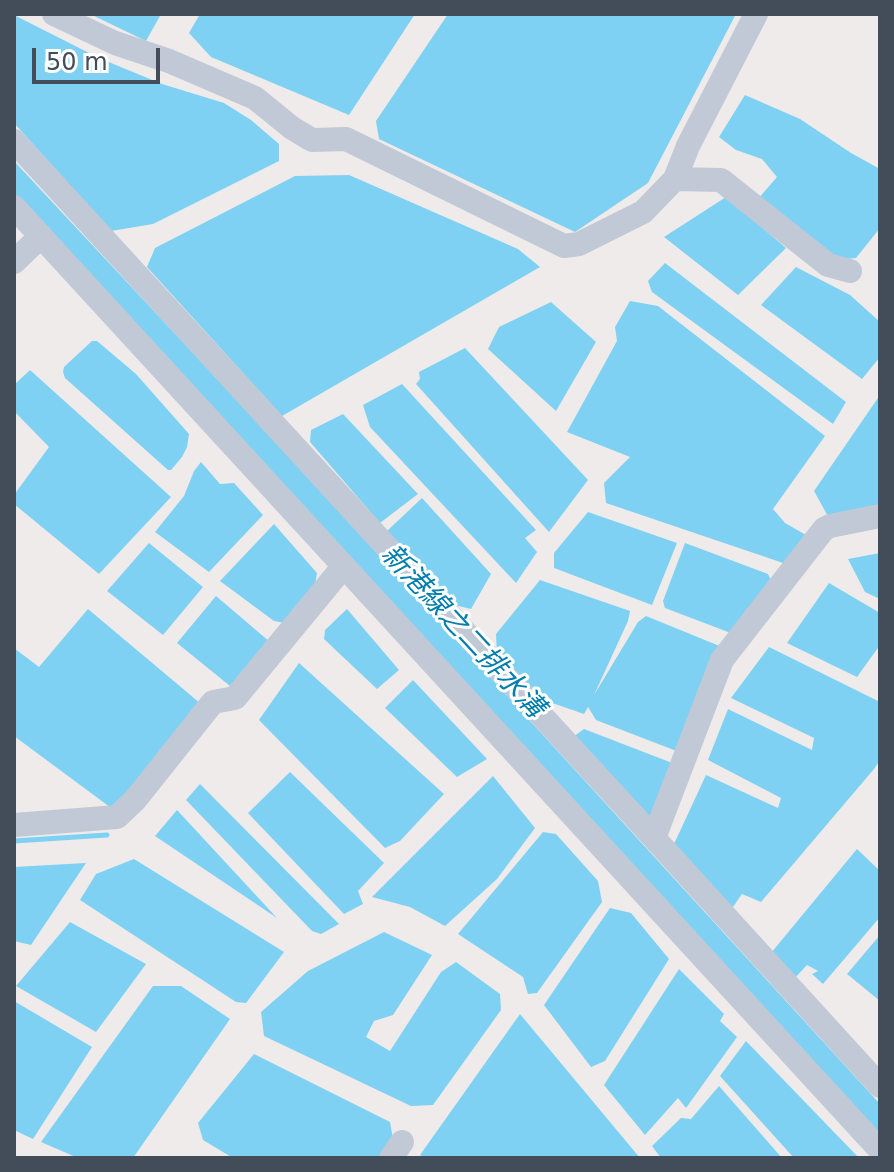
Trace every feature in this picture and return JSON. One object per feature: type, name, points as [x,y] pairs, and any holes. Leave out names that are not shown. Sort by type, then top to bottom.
[{"type":"street","points":[[54,14],[115,43],[169,61],[255,98],[312,140],[346,139],[564,246],[579,244],[643,212],[675,179],[688,146],[756,14]]},
{"type":"street","points":[[14,141],[880,1086]]},
{"type":"street","points":[[675,179],[721,180],[828,265],[850,271]]},
{"type":"street","points":[[14,207],[880,1150]]},
{"type":"street","points":[[14,262],[41,236]]},
{"type":"street","points":[[654,838],[722,660],[824,529],[880,516]]},
{"type":"street","points":[[14,825],[117,817],[135,800],[213,702],[235,698],[343,567]]},
{"type":"water","points":[[90,14],[161,14],[146,41]]},
{"type":"water","points":[[200,14],[415,14],[349,115],[211,57],[189,33]]},
{"type":"water","points":[[448,14],[736,14],[648,183],[575,232],[379,139],[376,121]]},
{"type":"water","points":[[14,15],[99,58],[162,84],[224,103],[251,120],[279,144],[279,161],[153,224],[111,231],[14,123]]},
{"type":"water","points":[[745,95],[800,119],[880,169],[880,228],[856,258],[835,260],[758,199],[777,177],[762,159],[736,150],[719,137]]},
{"type":"water","points":[[14,161],[248,412],[880,1104],[880,1140],[14,195]]},
{"type":"water","points":[[349,175],[518,249],[540,267],[282,416],[147,267],[155,248],[295,176]]},
{"type":"water","points":[[726,197],[786,248],[738,295],[664,237]]},
{"type":"water","points":[[665,263],[846,402],[833,424],[652,292],[648,281]]},
{"type":"water","points":[[796,267],[850,295],[880,322],[880,357],[862,379],[761,305]]},
{"type":"water","points":[[630,301],[658,306],[825,436],[773,509],[785,523],[813,539],[795,567],[606,503],[604,483],[630,457],[567,432],[617,341],[615,327]]},
{"type":"water","points":[[551,302],[596,342],[556,411],[488,349],[499,327]]},
{"type":"water","points":[[92,341],[97,341],[136,374],[189,434],[182,457],[171,470],[65,378],[64,367]]},
{"type":"water","points":[[465,348],[588,480],[549,532],[416,384],[420,379],[419,372]]},
{"type":"water","points":[[30,370],[171,497],[99,574],[14,504],[14,495],[49,447],[14,411],[14,385]]},
{"type":"water","points":[[402,384],[536,530],[525,538],[537,552],[516,583],[370,427],[363,405]]},
{"type":"water","points":[[880,395],[880,512],[830,520],[814,491]]},
{"type":"water","points":[[343,414],[418,494],[380,523],[310,442],[311,430]]},
{"type":"water","points":[[201,462],[220,484],[234,483],[263,515],[209,572],[155,532],[184,496]]},
{"type":"water","points":[[422,498],[491,574],[471,609],[454,605],[387,531]]},
{"type":"water","points":[[588,512],[677,543],[652,605],[554,568],[554,553]]},
{"type":"water","points":[[274,524],[317,573],[314,591],[285,623],[274,621],[220,581]]},
{"type":"water","points":[[149,543],[203,587],[163,635],[107,591]]},
{"type":"water","points":[[685,543],[768,574],[776,590],[736,635],[665,608],[663,601]]},
{"type":"water","points":[[880,553],[880,599],[865,592],[848,559]]},
{"type":"water","points":[[540,580],[630,611],[594,695],[638,622],[646,616],[722,647],[679,752],[596,720],[588,707],[584,714],[535,697],[497,653],[496,634]]},
{"type":"water","points":[[829,583],[880,613],[880,645],[857,677],[787,643]]},
{"type":"water","points":[[216,596],[270,642],[235,690],[177,643]]},
{"type":"water","points":[[88,609],[207,709],[122,816],[14,736],[14,648],[39,667]]},
{"type":"water","points":[[347,609],[399,670],[377,689],[324,639],[325,630]]},
{"type":"water","points":[[769,647],[880,702],[880,760],[761,902],[742,894],[728,914],[674,844],[706,775],[778,808],[781,798],[708,760],[728,709],[812,750],[814,738],[731,698]]},
{"type":"water","points":[[299,663],[444,794],[400,841],[385,848],[259,720]]},
{"type":"water","points":[[413,680],[487,759],[457,777],[385,708]]},
{"type":"water","points":[[584,729],[680,766],[651,824],[573,737]]},
{"type":"water","points":[[290,772],[384,863],[358,891],[363,904],[344,914],[248,813]]},
{"type":"water","points":[[493,776],[535,828],[497,879],[445,926],[410,907],[372,897]]},
{"type":"water","points":[[200,784],[339,924],[321,934],[312,931],[186,800]]},
{"type":"water","points":[[177,810],[277,918],[155,836]]},
{"type":"water","points":[[543,832],[556,834],[598,881],[602,902],[537,993],[528,994],[523,977],[458,934]]},
{"type":"water","points":[[857,849],[880,871],[880,917],[823,984],[812,974],[818,971],[807,965],[793,980],[771,953]]},
{"type":"water","points":[[134,859],[284,952],[246,1003],[236,1002],[80,900],[96,874]]},
{"type":"water","points":[[86,863],[31,945],[14,941],[14,867]]},
{"type":"water","points":[[610,908],[631,913],[669,959],[605,1061],[591,1067],[544,1005]]},
{"type":"water","points":[[70,922],[146,964],[96,1032],[16,986]]},
{"type":"water","points":[[384,932],[432,955],[393,1015],[374,1021],[366,1037],[390,1051],[441,972],[456,962],[500,994],[501,1010],[433,1105],[411,1106],[264,1036],[261,1012],[308,971]]},
{"type":"water","points":[[880,935],[880,1001],[847,974]]},
{"type":"water","points":[[679,969],[724,1014],[720,1021],[737,1037],[686,1108],[678,1098],[645,1135],[604,1085]]},
{"type":"water","points":[[153,986],[181,986],[230,1019],[133,1158],[78,1158],[41,1142]]},
{"type":"water","points":[[14,1001],[92,1047],[33,1139],[14,1130]]},
{"type":"water","points":[[520,1014],[640,1158],[426,1158],[420,1155]]},
{"type":"water","points":[[746,1041],[859,1158],[794,1158],[720,1076]]},
{"type":"water","points":[[254,1054],[390,1122],[393,1139],[383,1158],[233,1158],[203,1140],[198,1123]]},
{"type":"water","points":[[719,1086],[782,1158],[661,1158],[652,1146],[681,1118],[691,1119]]},
{"type":"waterway","points":[[14,841],[107,835]]},
{"type":"water label","name":"新港線之二排水溝","points":[[462,632]]}]
